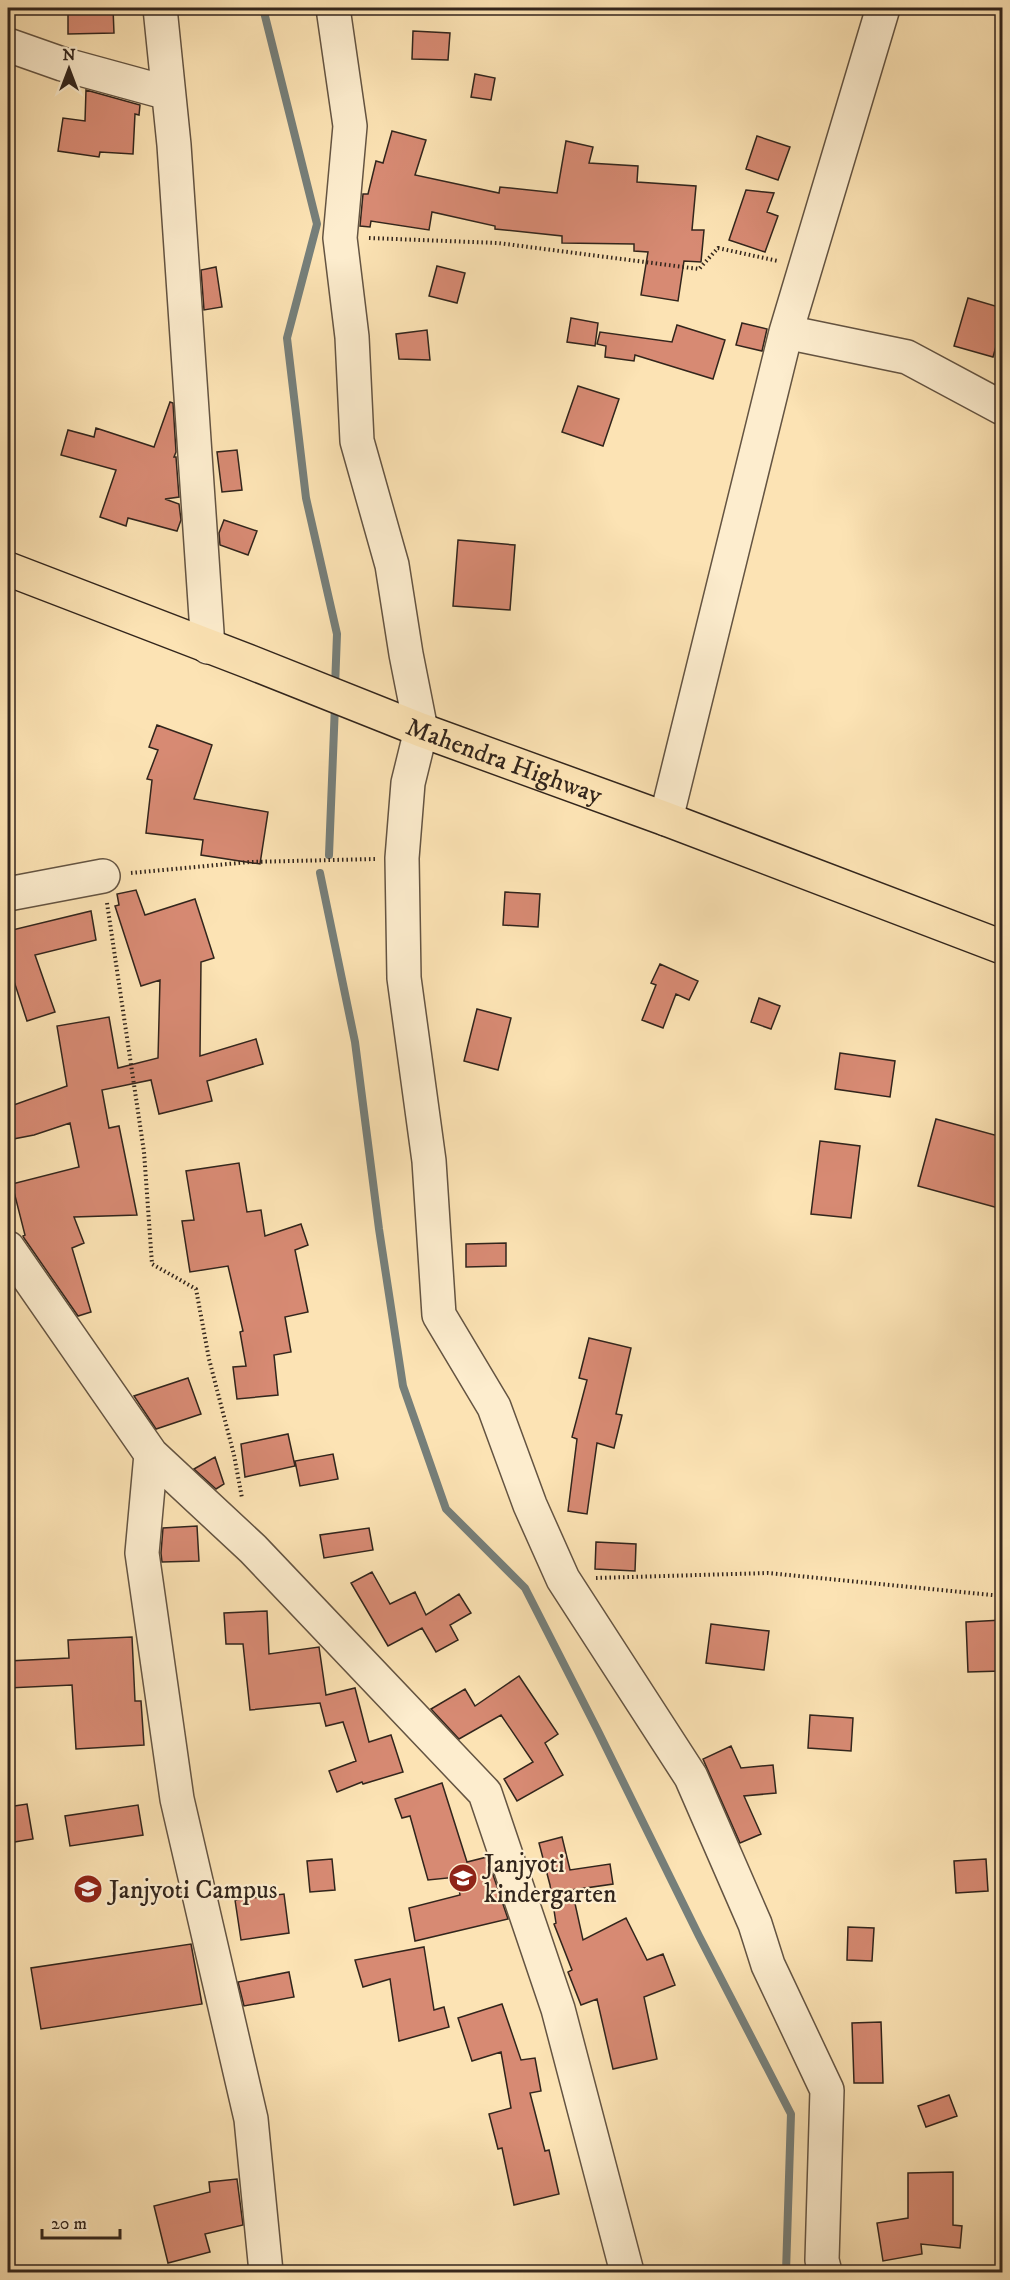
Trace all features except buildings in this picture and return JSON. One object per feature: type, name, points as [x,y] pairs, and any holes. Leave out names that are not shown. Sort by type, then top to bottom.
[{"type":"highway","name":"Mahendra Highway","points":[[8,569],[410,726],[666,819],[1002,948]]},
{"type":"street","points":[[160,8],[174,145],[208,647]]},
{"type":"street","points":[[333,8],[350,126],[340,238],[352,337],[357,441],[392,565],[406,654],[410,726],[402,858],[404,978],[429,1161],[439,1315],[494,1407],[530,1506],[563,1579],[691,1777],[755,1924],[768,1965],[826,2090],[822,2260],[825,2272]]},
{"type":"street","points":[[666,819],[786,332],[883,8]]},
{"type":"street","points":[[8,45],[62,64],[168,93]]},
{"type":"street","points":[[786,332],[907,357],[1002,408]]},
{"type":"street","points":[[8,894],[103,876]]},
{"type":"street","points":[[8,1248],[151,1454],[253,1549],[485,1792],[558,2009],[627,2272]]},
{"type":"street","points":[[151,1454],[142,1552],[177,1799],[251,2119],[266,2272]]},
{"type":"path","points":[[340,238],[498,243],[699,269],[718,248],[805,267]]},
{"type":"path","points":[[243,1502],[234,1455],[208,1359],[196,1289],[152,1264],[144,1152],[103,876],[249,862],[402,858]]},
{"type":"path","points":[[563,1579],[768,1573],[1002,1596]]},
{"type":"waterway","points":[[263,8],[317,224],[287,338],[306,498],[337,634],[335,687]]},
{"type":"waterway","points":[[329,855],[335,705]]},
{"type":"waterway","points":[[320,873],[355,1042],[379,1229],[403,1386],[446,1509],[525,1588],[791,2114],[786,2272]]},
{"type":"place","name":"Janjyoti kindergarten","points":[[463,1878]]},
{"type":"place","name":"Janjyoti Campus","points":[[88,1889]]}]
